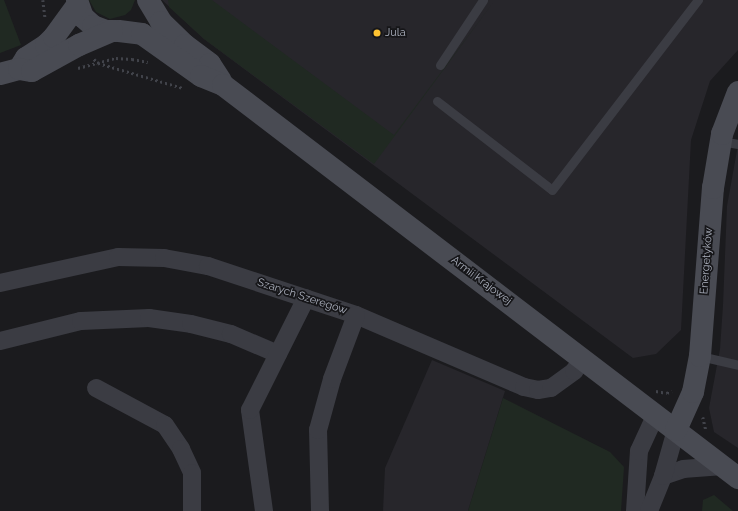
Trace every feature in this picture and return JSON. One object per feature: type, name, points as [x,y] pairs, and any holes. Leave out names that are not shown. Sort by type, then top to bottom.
[{"type":"street","points":[[10,71],[32,71],[72,49],[136,22],[144,11],[148,0]]},
{"type":"street","name":"Armii Krajowej","points":[[148,0],[161,22],[185,45],[210,64],[223,85]]},
{"type":"street","points":[[10,71],[46,45],[54,37],[77,3]]},
{"type":"street","name":"Armii Krajowej","points":[[77,3],[83,17],[93,26],[115,31],[142,34],[202,76],[223,85],[656,414],[730,472]]},
{"type":"street","name":"Energetyków","points":[[676,430],[693,392],[700,356],[713,188],[729,142],[738,92]]},
{"type":"street","name":"Szarych Szeregów","points":[[0,283],[118,257],[164,258],[208,266],[356,315],[524,387],[538,390],[551,388],[574,371],[583,359]]},
{"type":"street","points":[[264,511],[250,410],[306,298]]},
{"type":"street","points":[[320,511],[318,430],[332,379],[356,315]]},
{"type":"street","points":[[0,341],[81,321],[150,318],[191,324],[230,334],[278,354]]},
{"type":"street","points":[[96,388],[165,425],[182,449],[192,473],[192,511]]},
{"type":"street","points":[[636,511],[639,450],[656,414]]},
{"type":"street","points":[[649,511],[663,476],[676,430]]},
{"type":"street","points":[[663,476],[683,469],[730,472]]},
{"type":"lane","points":[[440,65],[483,0]]},
{"type":"lane","points":[[437,101],[552,190],[698,0]]},
{"type":"lane","points":[[700,356],[738,365]]},
{"type":"path","points":[[43,0],[45,11]]},
{"type":"path","points":[[76,69],[116,58],[132,59],[153,64]]},
{"type":"path","points":[[98,63],[185,88]]},
{"type":"path","points":[[650,387],[655,391],[667,393],[673,391]]},
{"type":"path","points":[[704,415],[703,420],[708,434]]},
{"type":"shaded area","points":[[0,0],[4,0],[21,45],[0,53]]},
{"type":"shaded area","points":[[89,0],[135,0],[131,10],[125,15],[110,19],[96,12]]},
{"type":"shaded area","points":[[162,0],[738,0],[738,50],[710,81],[691,140],[681,330],[656,354],[633,358],[204,39]]},
{"type":"shaded area","points":[[168,0],[212,0],[394,135],[495,0],[374,164],[204,39],[169,7]]},
{"type":"shaded area","points":[[738,145],[738,448],[714,432],[709,408],[720,349],[727,206]]},
{"type":"shaded area","points":[[432,360],[505,391],[468,511],[383,511],[385,468]]},
{"type":"shaded area","points":[[503,398],[610,452],[624,467],[621,511],[468,511]]},
{"type":"shaded area","points":[[714,495],[733,511],[702,511],[703,500]]},
{"type":"place","name":"Jula","points":[[377,33]]}]
